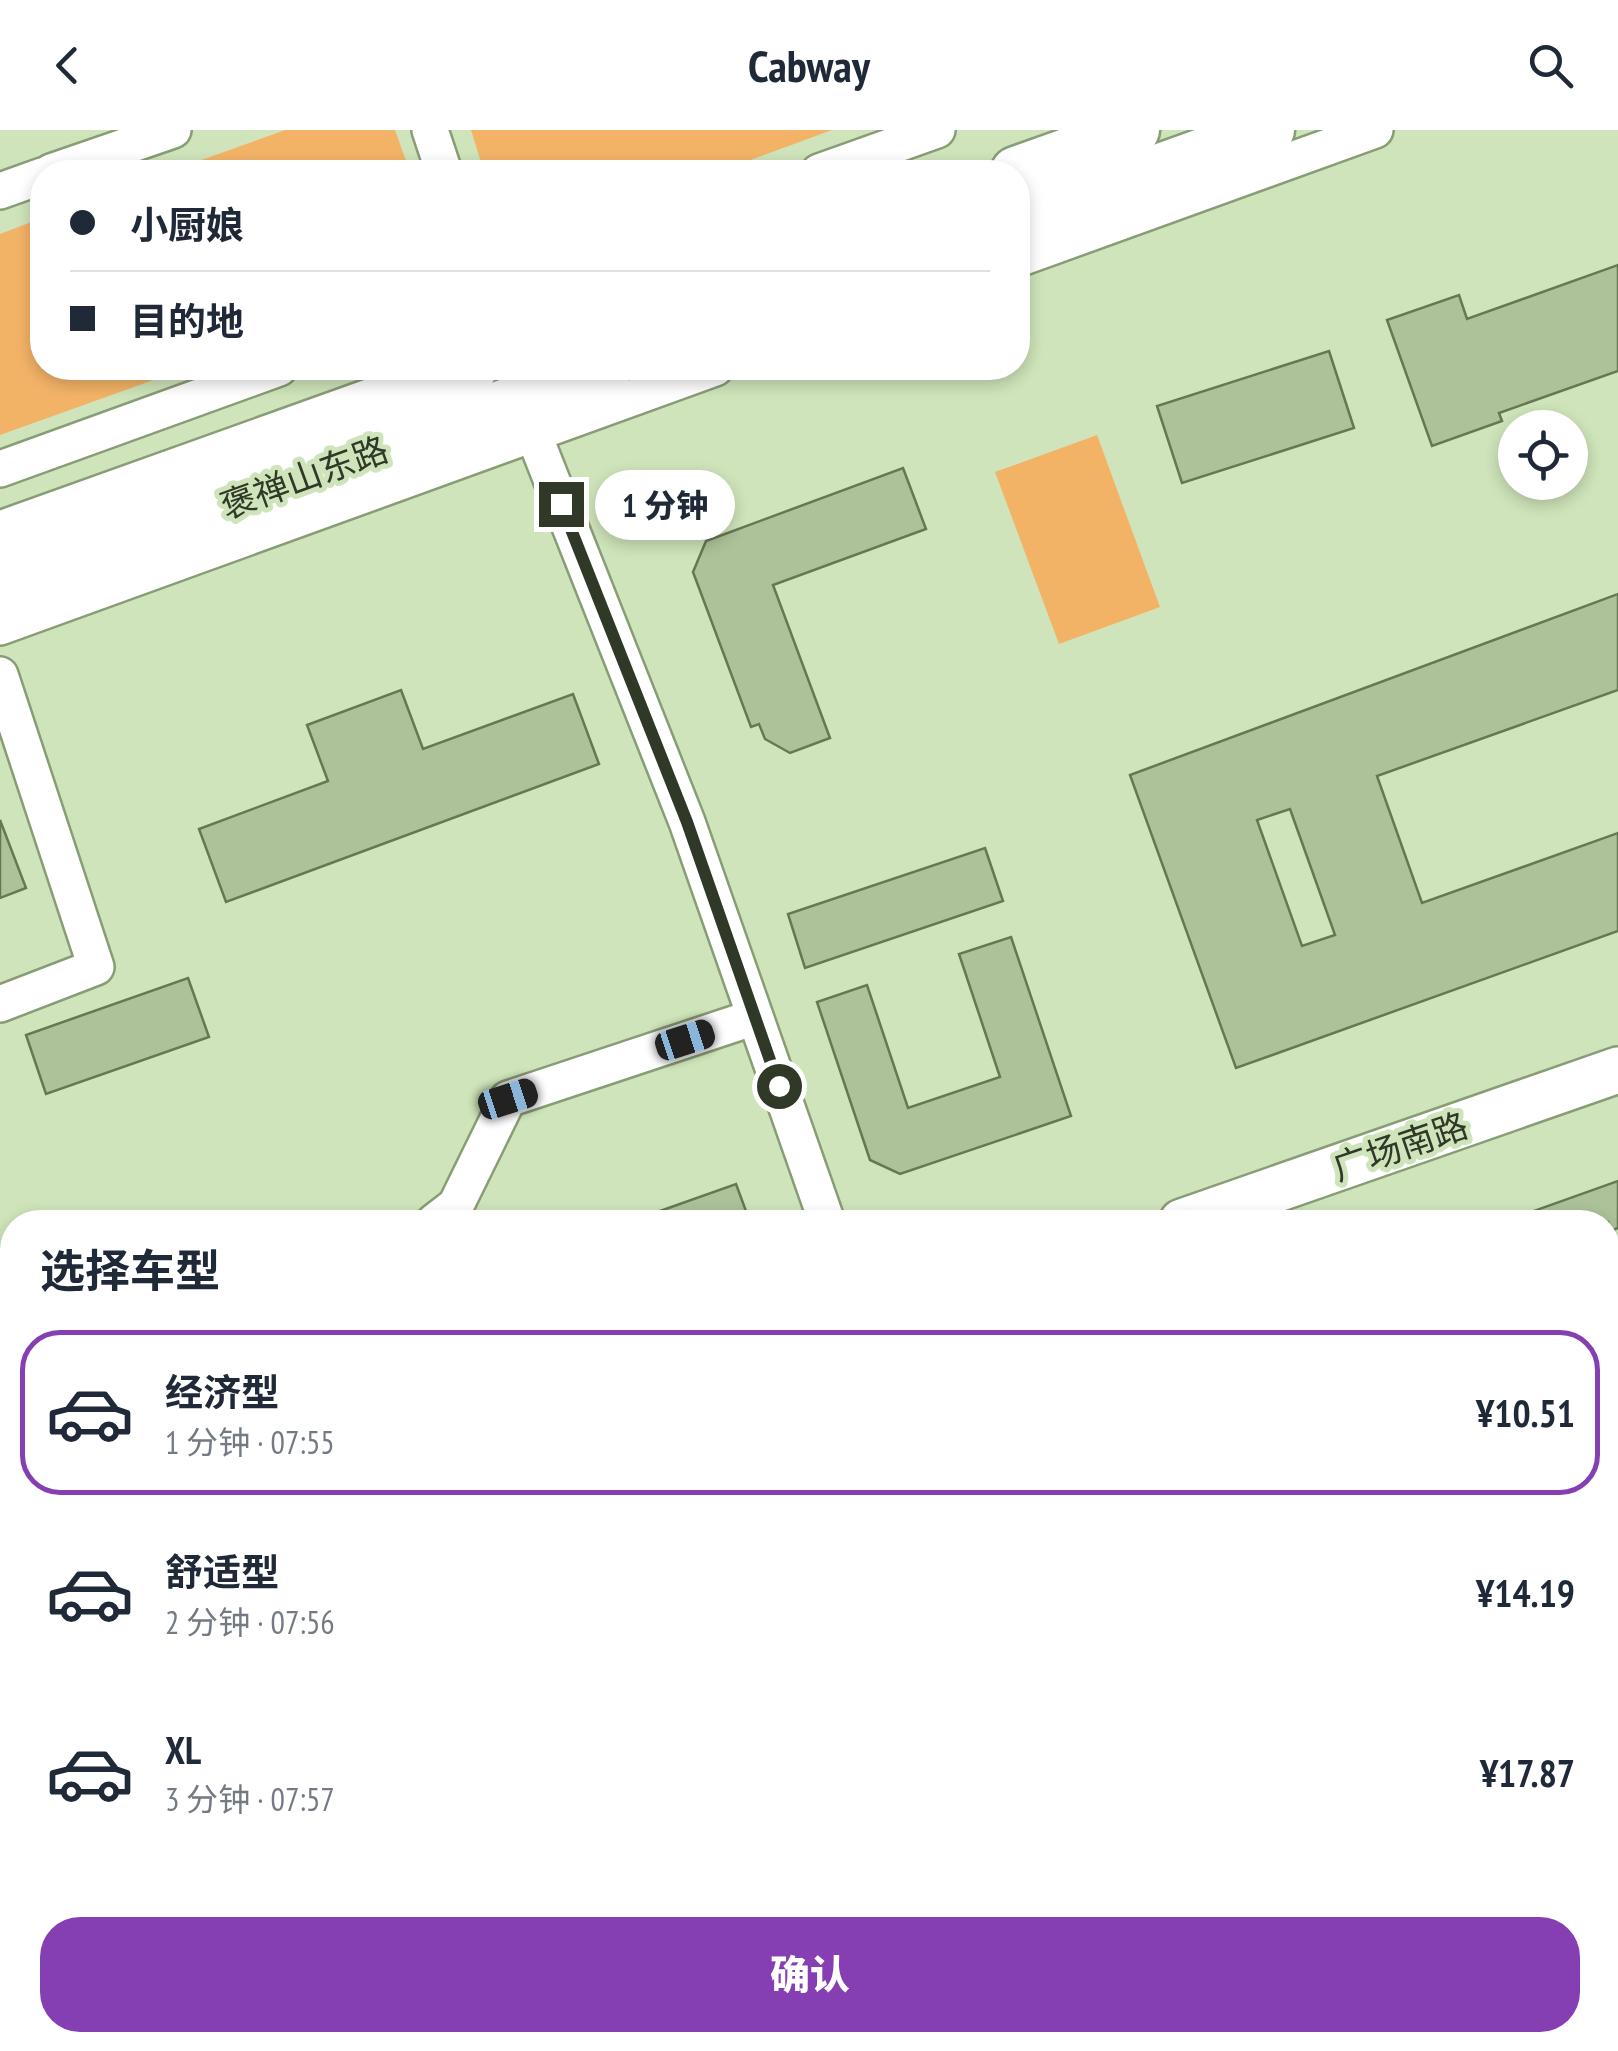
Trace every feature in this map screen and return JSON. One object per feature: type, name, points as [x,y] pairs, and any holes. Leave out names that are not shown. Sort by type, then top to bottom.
[{"type":"main road","points":[[1030,167],[1134,130]]},
{"type":"main road","points":[[1030,216],[1269,130]]},
{"type":"main road","name":"褒禅山东路","points":[[0,537],[438,380]]},
{"type":"main road","name":"褒禅山东路","points":[[0,586],[575,380]]},
{"type":"street","points":[[86,160],[172,130]]},
{"type":"street","points":[[430,130],[440,160]]},
{"type":"street","points":[[853,160],[937,130]]},
{"type":"street","points":[[1030,255],[1375,130]]},
{"type":"street","points":[[0,190],[30,180]]},
{"type":"street","points":[[0,469],[246,380]]},
{"type":"street","points":[[0,627],[681,380]]},
{"type":"street","points":[[533,433],[687,822],[823,1210]]},
{"type":"street","points":[[0,675],[96,967],[0,1004]]},
{"type":"street","points":[[450,1210],[456,1205],[508,1099],[756,1017]]},
{"type":"street","name":"广场南路","points":[[1216,1210],[1618,1070]]},
{"type":"shaded area","points":[[285,130],[395,130],[406,160],[201,160]]},
{"type":"shaded area","points":[[471,130],[832,130],[751,160],[480,160]]},
{"type":"shaded area","points":[[30,223],[30,380],[154,380],[0,435],[0,234]]},
{"type":"shaded area","points":[[1097,435],[1160,607],[1059,644],[995,472]]},
{"type":"building","points":[[1618,265],[1618,371],[1498,410],[1498,422],[1432,446],[1387,320],[1459,295],[1467,319]]},
{"type":"building","points":[[1329,351],[1354,428],[1182,483],[1157,406]]},
{"type":"building","points":[[903,468],[926,529],[773,585],[830,738],[790,753],[765,739],[759,724],[751,727],[693,572],[706,541]]},
{"type":"building","points":[[1618,594],[1618,690],[1377,776],[1422,903],[1618,833],[1618,931],[1236,1068],[1130,775]],"holes":[[[1290,809],[1335,935],[1302,946],[1257,820]]]},
{"type":"building","points":[[401,690],[423,749],[573,694],[599,764],[226,902],[199,829],[328,781],[307,725]]},
{"type":"building","points":[[0,820],[26,888],[0,898]]},
{"type":"building","points":[[985,848],[1003,901],[805,968],[788,914]]},
{"type":"building","points":[[1011,937],[1071,1116],[900,1174],[870,1160],[817,1002],[867,985],[908,1108],[1000,1077],[959,954]]},
{"type":"building","points":[[188,978],[209,1037],[46,1094],[26,1035]]},
{"type":"building","points":[[1618,1181],[1618,1210],[1537,1210]]},
{"type":"building","points":[[736,1184],[746,1210],[663,1210]]},
{"type":"route","points":[[561,504],[687,822],[779,1086]]}]
